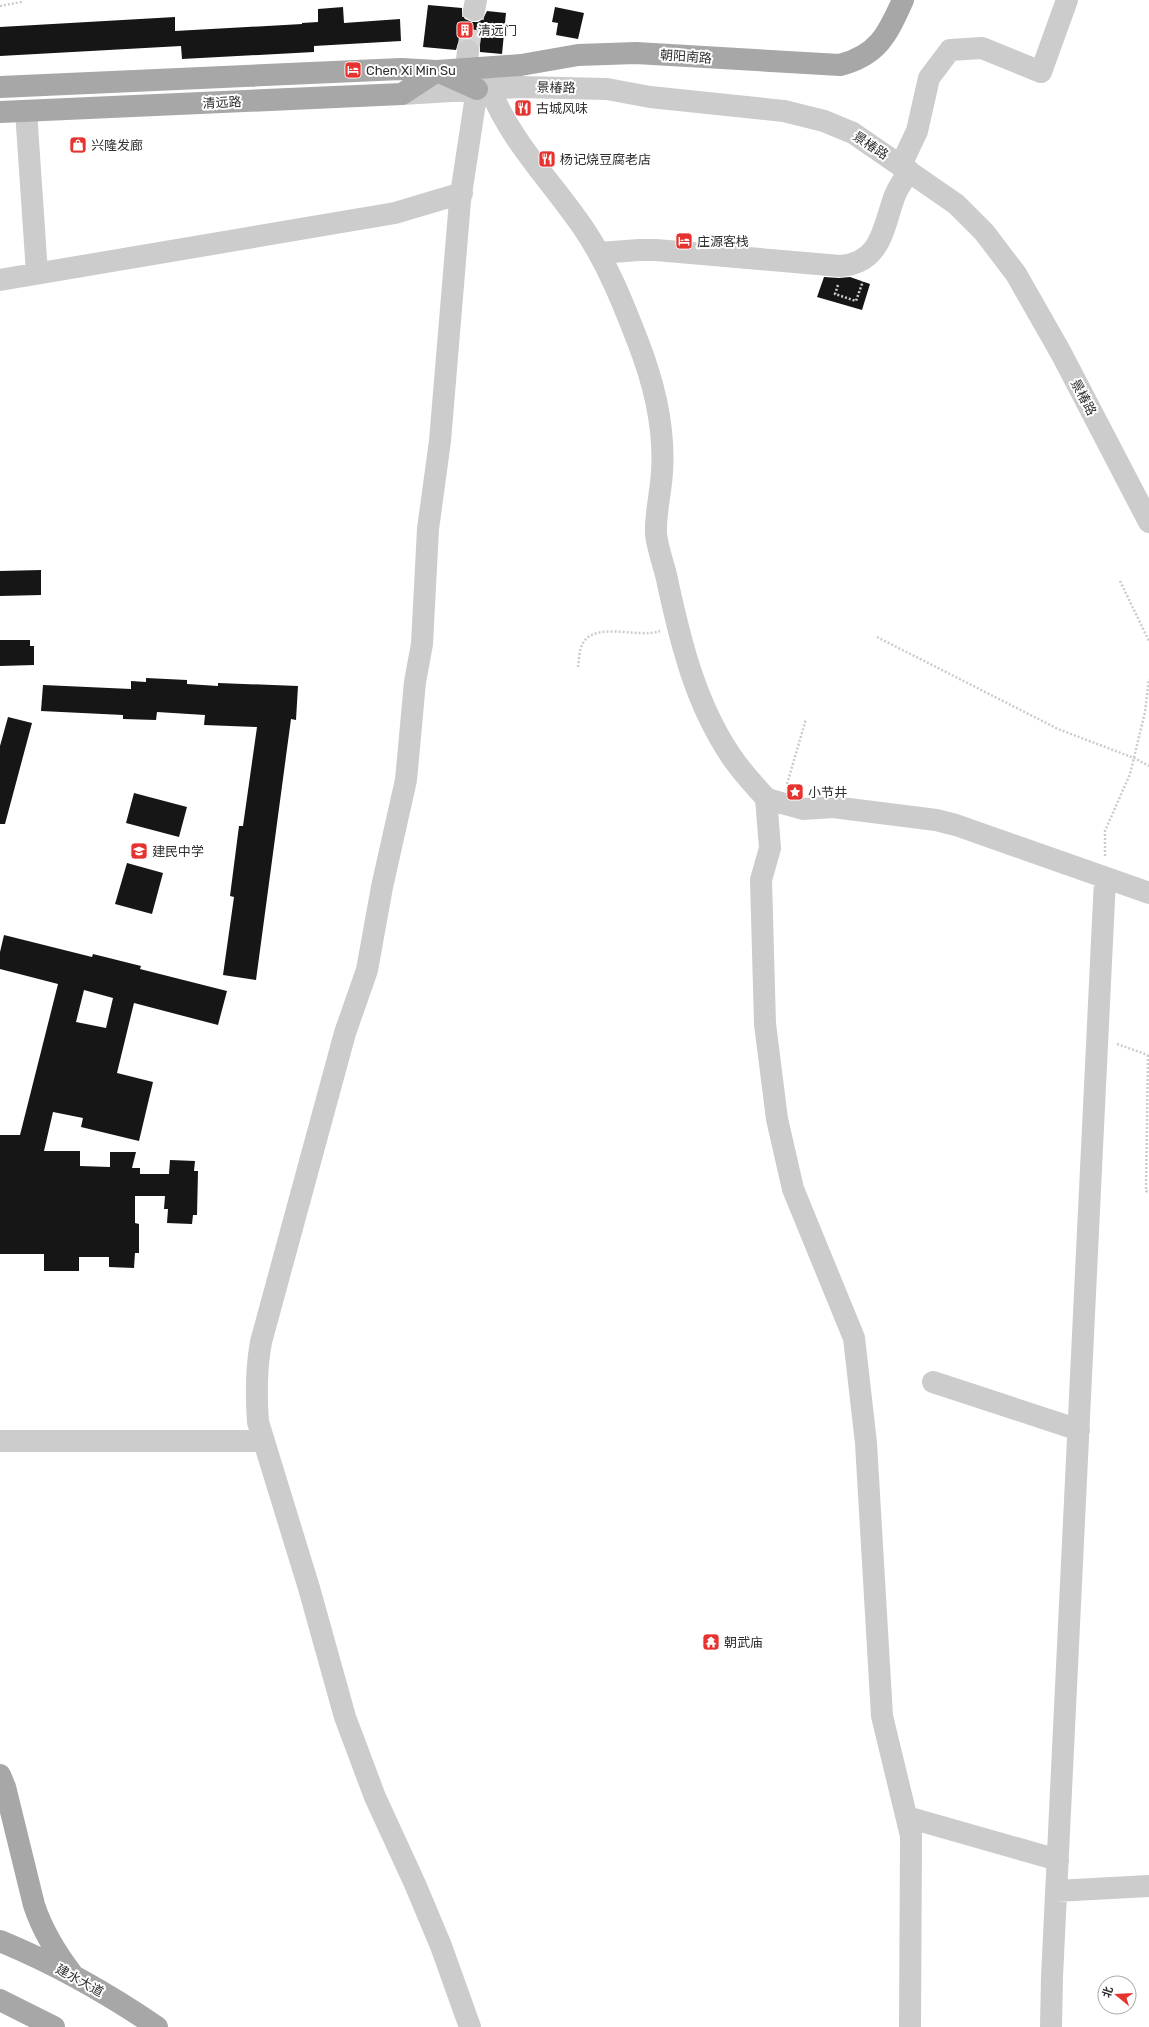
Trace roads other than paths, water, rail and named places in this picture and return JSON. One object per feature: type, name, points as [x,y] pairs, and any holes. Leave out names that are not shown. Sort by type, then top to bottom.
[{"type":"main road","name":"朝阳南路","points":[[437,72],[467,60],[521,65],[578,55],[636,53],[840,65],[860,58],[876,47],[890,29],[903,0]]},
{"type":"main road","name":"清远路","points":[[0,87],[401,68],[437,72],[484,89]]},
{"type":"main road","name":"清远路","points":[[0,112],[402,94],[437,72]]},
{"type":"main road","points":[[0,1775],[5,1786],[40,1924],[49,1941],[73,1975]]},
{"type":"main road","name":"建水大道","points":[[0,1941],[29,1953],[73,1975],[110,1996],[156,2027]]},
{"type":"main road","points":[[0,2000],[54,2027]]},
{"type":"street","points":[[599,253],[656,250],[840,266],[852,265],[865,260],[875,249],[885,228],[917,131],[929,78],[950,50],[982,48],[1041,72],[1067,0]]},
{"type":"street","name":"景椿路","points":[[402,94],[546,87],[607,89],[650,97],[784,111],[824,121],[853,133],[956,204],[984,232],[1016,274],[1061,353],[1149,522]]},
{"type":"street","points":[[470,2027],[441,1946],[416,1884],[375,1797],[345,1717],[309,1588],[258,1422],[256,1401],[258,1360],[261,1342],[345,1034],[367,970],[382,887],[406,780],[415,682],[422,644],[428,529],[440,441],[462,193],[484,89]]},
{"type":"street","points":[[484,89],[510,129],[570,210],[599,253],[628,315],[655,395],[662,434],[662,471],[656,534],[660,554],[667,575],[677,625],[703,706],[730,755],[776,794],[803,809],[834,807],[936,820],[1149,893]]},
{"type":"street","points":[[26,111],[37,273]]},
{"type":"street","points":[[0,280],[395,214],[462,193]]},
{"type":"street","points":[[776,794],[770,848],[761,880],[765,1024],[776,1111],[793,1189],[854,1338],[866,1442],[882,1716],[911,1836],[910,2027]]},
{"type":"street","points":[[1051,2027],[1056,1891],[1105,879]]},
{"type":"street","points":[[933,1382],[1079,1430]]},
{"type":"street","points":[[0,1441],[264,1441]]},
{"type":"street","points":[[907,1817],[1058,1860]]},
{"type":"street","points":[[1056,1891],[1149,1886]]},
{"type":"tunnel","points":[[468,51],[474,10]]},
{"type":"place","name":"清远门","points":[[465,30]]},
{"type":"place","name":"Chen Xi Min Su","points":[[353,70]]},
{"type":"place","name":"古城风味","points":[[523,108]]},
{"type":"place","name":"兴隆发廊","points":[[78,145]]},
{"type":"place","name":"杨记烧豆腐老店","points":[[547,159]]},
{"type":"place","name":"庄源客栈","points":[[684,241]]},
{"type":"place","name":"小节井","points":[[795,792]]},
{"type":"place","name":"建民中学","points":[[139,851]]},
{"type":"place","name":"朝武庙","points":[[711,1642]]}]
